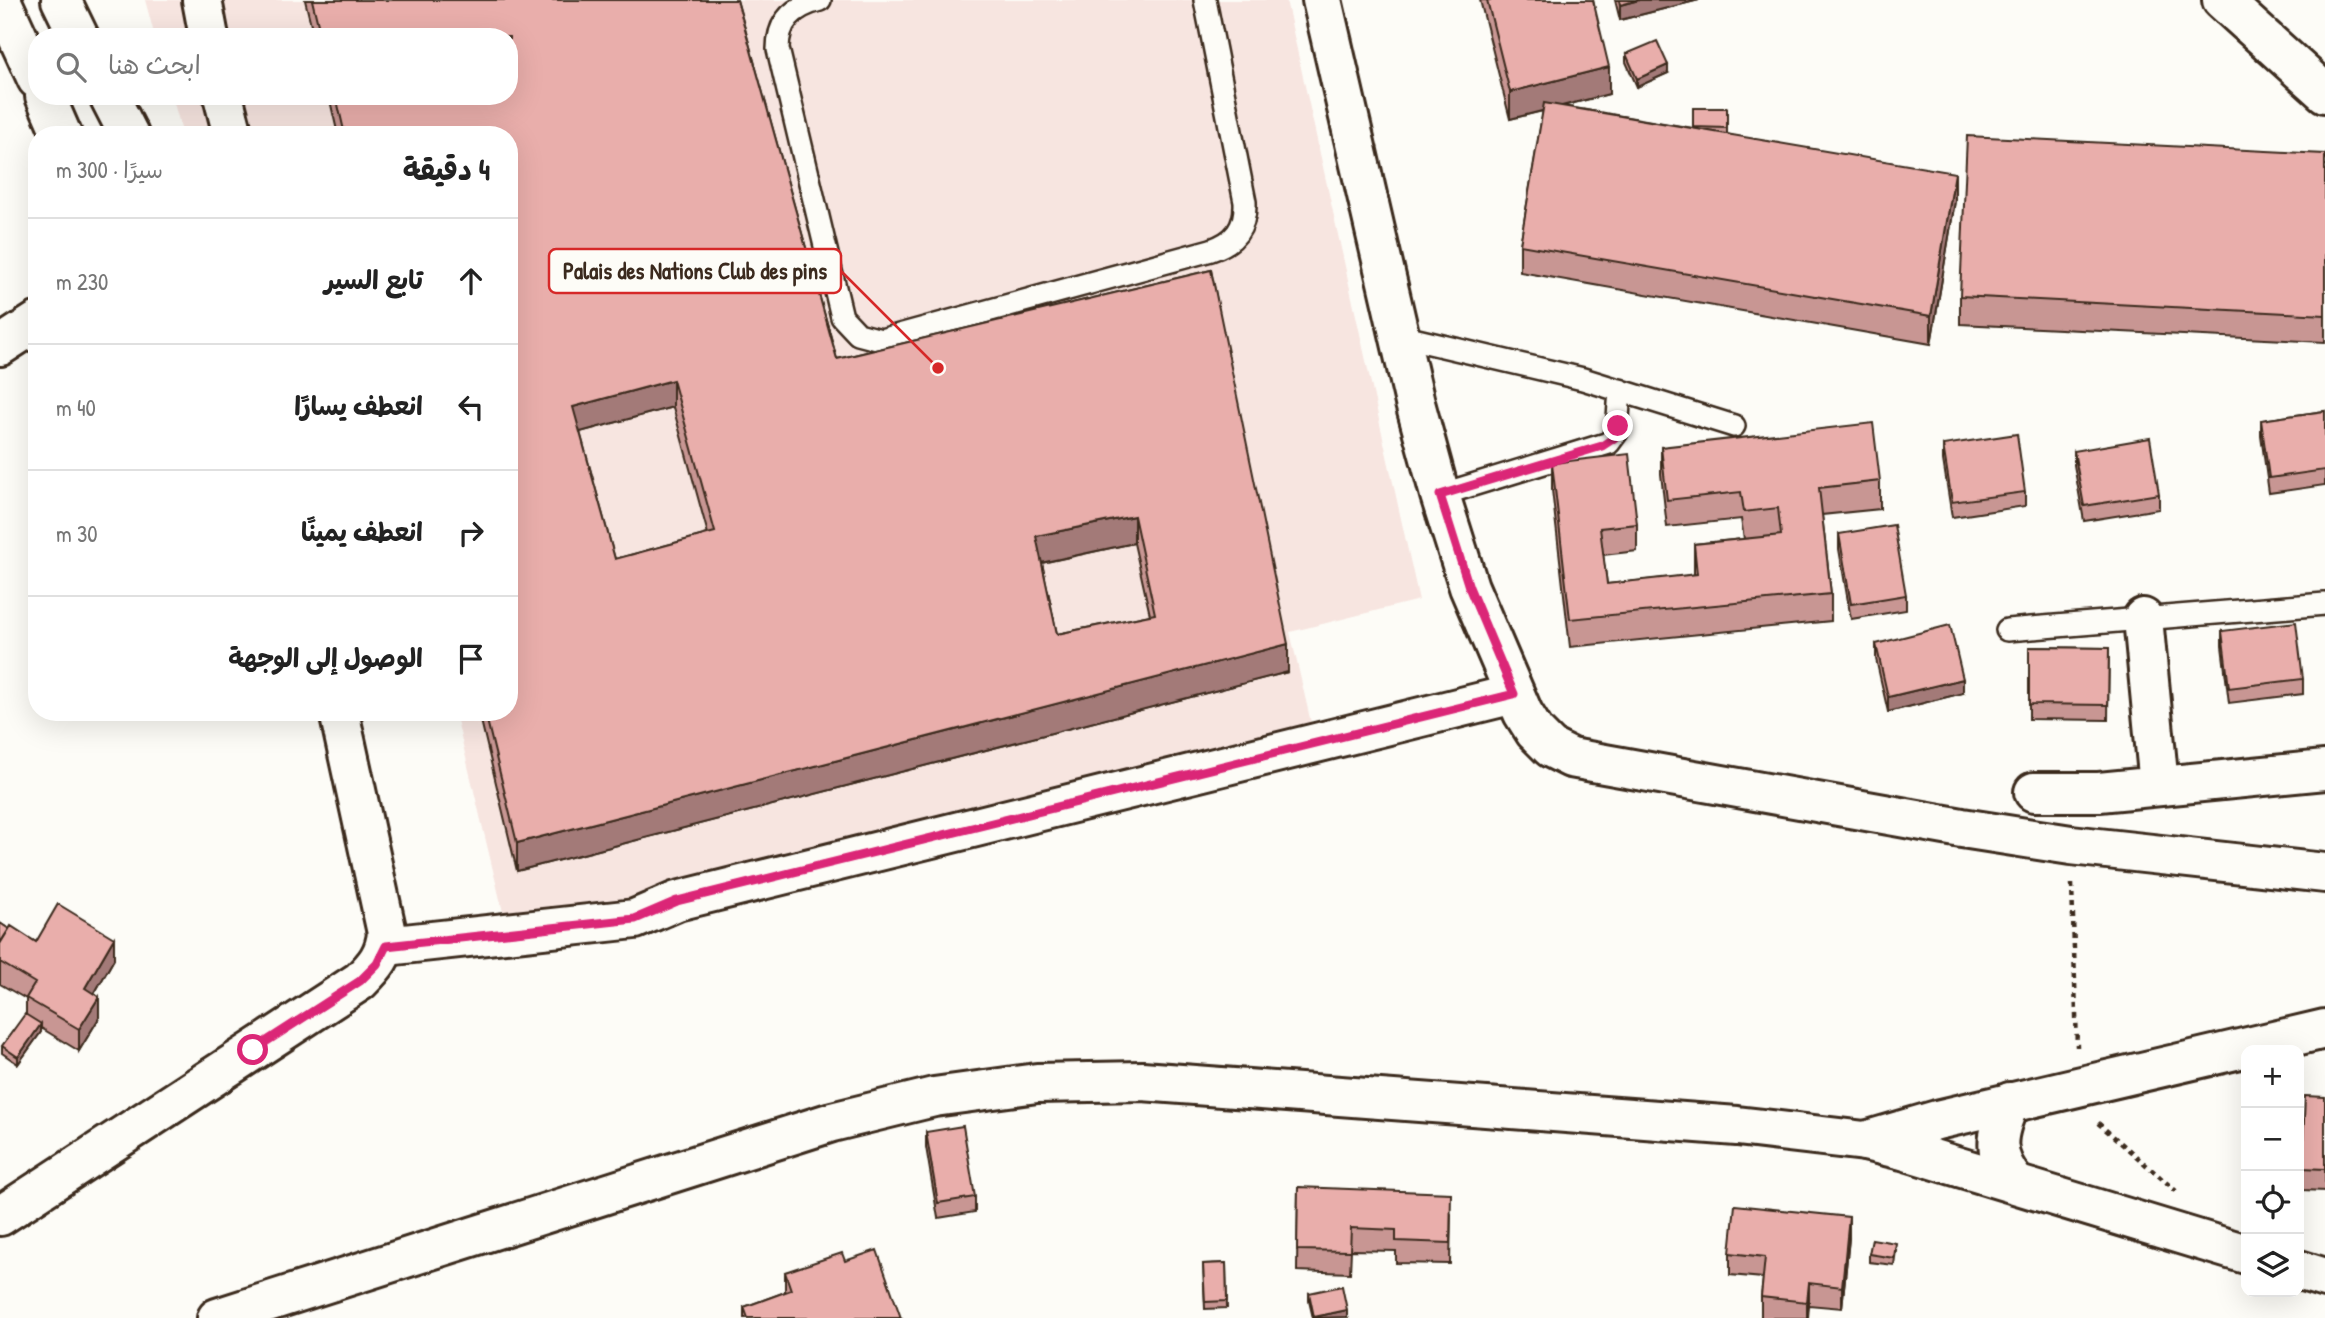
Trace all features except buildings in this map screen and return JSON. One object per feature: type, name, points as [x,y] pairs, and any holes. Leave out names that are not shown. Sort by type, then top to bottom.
[{"type":"street","points":[[1,0],[28,59]]},
{"type":"street","points":[[61,0],[75,28]]},
{"type":"street","points":[[202,0],[207,28]]},
{"type":"street","points":[[1322,0],[1440,495],[1469,587],[1514,694],[1535,732],[1551,748],[1571,758],[1962,828],[2071,845],[2325,873]]},
{"type":"street","points":[[2222,0],[2325,93]]},
{"type":"street","points":[[49,105],[58,126]]},
{"type":"street","points":[[114,105],[124,126]]},
{"type":"street","points":[[225,105],[231,126]]},
{"type":"street","points":[[0,346],[28,328]]},
{"type":"street","points":[[2143,618],[2159,786]]},
{"type":"street","points":[[386,946],[635,919],[677,901],[1514,694]]},
{"type":"street","points":[[0,1216],[360,981],[377,964],[386,946],[387,933],[341,721]]},
{"type":"street","points":[[2034,792],[2099,792],[2325,770]]},
{"type":"street","points":[[1866,1141],[2010,1102],[2325,1029]]},
{"type":"street","points":[[217,1318],[832,1122],[934,1097],[1037,1083],[1143,1081],[1737,1126],[1866,1141],[2241,1252]]},
{"type":"street","points":[[2010,1102],[2000,1126],[1998,1147],[2004,1169],[2016,1184]]},
{"type":"street","points":[[2304,1272],[2325,1278]]},
{"type":"lane","points":[[811,1],[787,16],[778,38],[778,50],[842,317],[858,334],[880,340],[1211,250],[1234,238],[1242,228],[1246,216],[1245,202],[1205,0]]},
{"type":"lane","points":[[1400,336],[1492,356],[1620,390],[1734,426]]},
{"type":"lane","points":[[1440,495],[1609,443],[1617,432],[1620,390]]},
{"type":"lane","points":[[2007,629],[2325,604]]},
{"type":"shaded area","points":[[145,0],[1286,0],[1419,600],[1290,632],[1312,727],[509,937],[457,721],[518,721],[518,126],[180,126],[175,105],[518,105],[518,28],[153,28]]},
{"type":"place","name":"Palais des Nations Club des pins","points":[[938,368]]},
{"type":"route","points":[[253,1050],[360,981],[377,964],[386,946],[635,919],[677,901],[1514,694],[1469,587],[1440,495],[1602,446],[1614,438],[1618,426]]}]
